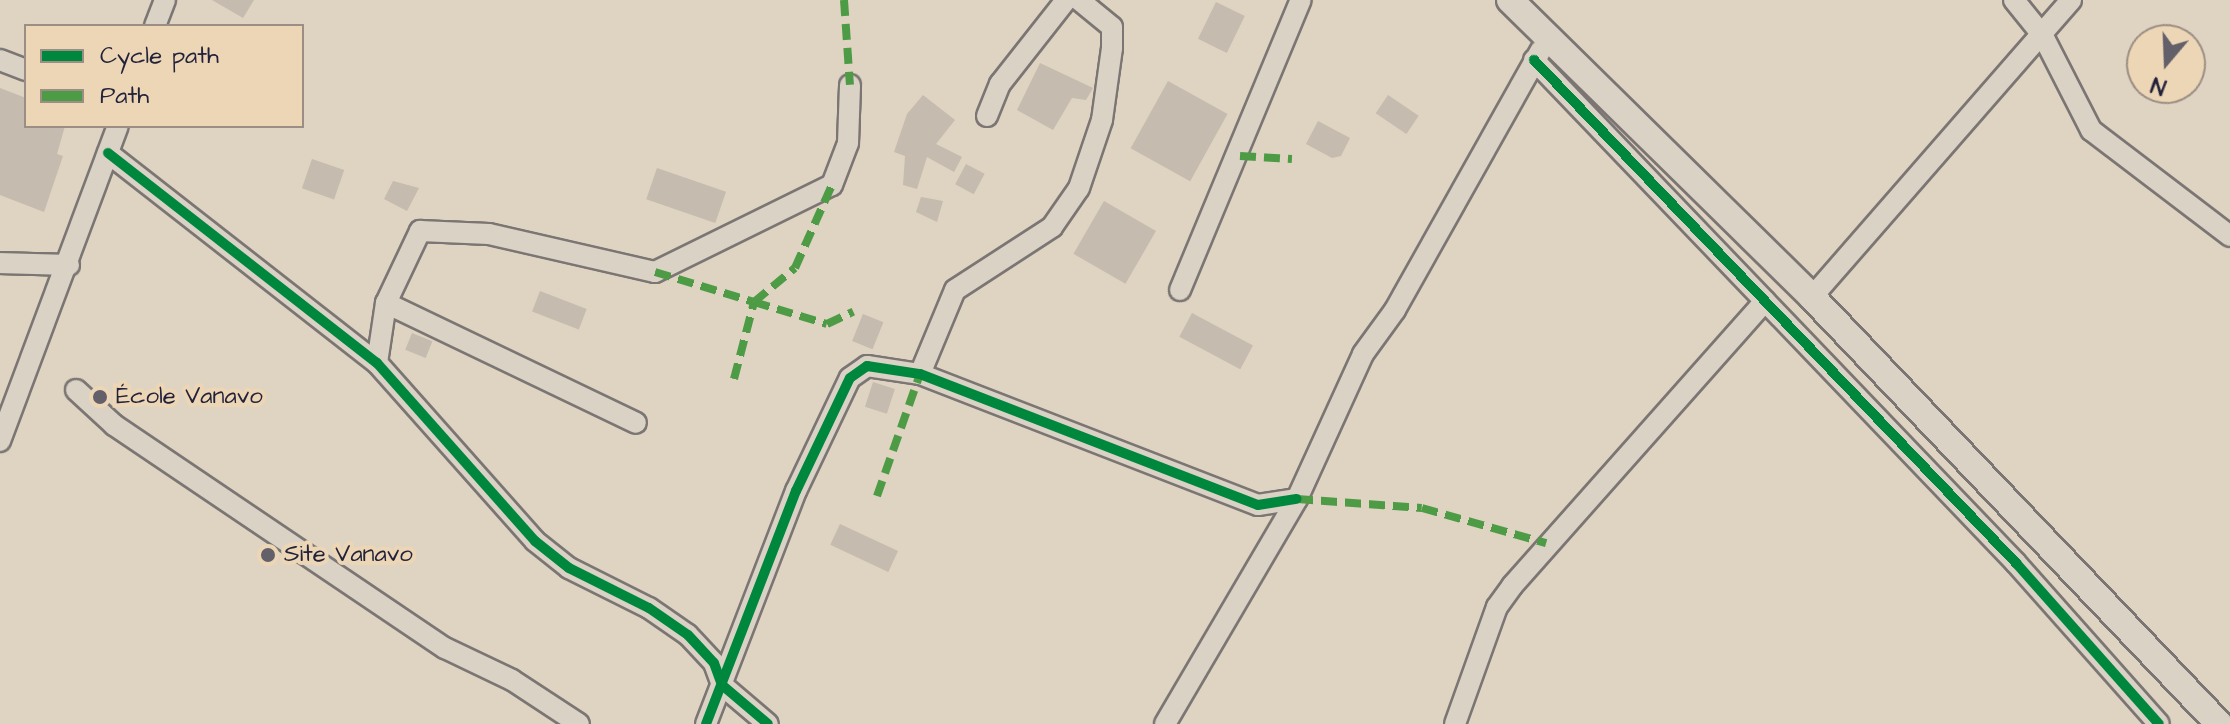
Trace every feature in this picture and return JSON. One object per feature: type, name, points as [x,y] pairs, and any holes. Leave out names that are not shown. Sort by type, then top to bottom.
[{"type":"main road","points":[[1510,0],[1812,297],[2219,724]]},
{"type":"street","points":[[156,24],[165,0]]},
{"type":"street","points":[[987,116],[1008,71],[1066,0]]},
{"type":"street","points":[[920,374],[955,290],[1052,227],[1079,188],[1102,120],[1112,48],[1112,27],[1079,0]]},
{"type":"street","points":[[1180,290],[1301,0]]},
{"type":"street","points":[[2014,0],[2043,36],[2091,130],[2230,236]]},
{"type":"street","points":[[1812,297],[2043,36],[2071,0]]},
{"type":"street","points":[[1165,724],[1297,499],[1363,354],[1395,310],[1534,60],[1551,37]]},
{"type":"street","points":[[0,60],[24,69]]},
{"type":"street","points":[[1534,60],[2016,563],[2159,724]]},
{"type":"street","points":[[377,363],[386,303],[420,231],[489,234],[655,272],[832,185],[848,143],[850,85]]},
{"type":"street","points":[[0,441],[69,265],[117,128]]},
{"type":"street","points":[[108,153],[377,363],[535,541],[569,568],[649,608],[688,635],[714,663],[722,685],[768,724]]},
{"type":"street","points":[[0,263],[69,265]]},
{"type":"street","points":[[1455,724],[1497,607],[1512,586],[1765,301]]},
{"type":"street","points":[[386,303],[636,423]]},
{"type":"street","points":[[706,724],[796,491],[850,378],[867,366],[889,365],[920,374],[1258,505],[1297,499]]},
{"type":"street","points":[[76,390],[114,425],[445,648],[512,680],[579,724]]},
{"type":"building","points":[[212,0],[254,0],[243,18]]},
{"type":"building","points":[[1216,2],[1245,16],[1227,53],[1198,39]]},
{"type":"building","points":[[1040,63],[1093,88],[1086,100],[1072,98],[1053,130],[1017,110]]},
{"type":"building","points":[[1168,81],[1227,114],[1190,181],[1131,148]]},
{"type":"building","points":[[0,88],[24,97],[24,128],[64,128],[57,154],[63,156],[44,212],[0,195]]},
{"type":"building","points":[[923,95],[955,120],[936,144],[962,157],[954,172],[927,157],[917,189],[903,185],[905,156],[894,152],[907,114]]},
{"type":"building","points":[[1388,95],[1419,116],[1406,134],[1376,113]]},
{"type":"building","points":[[1318,121],[1350,138],[1341,156],[1332,158],[1306,144]]},
{"type":"building","points":[[312,159],[344,170],[334,199],[302,188]]},
{"type":"building","points":[[966,164],[985,174],[974,194],[955,184]]},
{"type":"building","points":[[657,168],[726,192],[715,223],[646,199]]},
{"type":"building","points":[[393,181],[419,188],[407,211],[384,199]]},
{"type":"building","points":[[921,197],[943,201],[937,222],[916,212]]},
{"type":"building","points":[[1104,201],[1156,231],[1125,284],[1074,254]]},
{"type":"building","points":[[540,291],[587,309],[579,329],[532,312]]},
{"type":"building","points":[[1192,313],[1253,345],[1240,369],[1179,337]]},
{"type":"building","points":[[863,314],[883,322],[873,349],[852,341]]},
{"type":"building","points":[[412,333],[432,341],[426,358],[405,350]]},
{"type":"building","points":[[873,382],[895,389],[887,414],[865,407]]},
{"type":"building","points":[[840,524],[898,551],[888,572],[830,545]]},
{"type":"marked path","points":[[844,0],[850,85]]},
{"type":"marked path","points":[[1240,156],[1292,159]]},
{"type":"marked path","points":[[655,272],[754,302],[795,268],[832,185]]},
{"type":"marked path","points":[[734,379],[754,302],[827,324],[853,312]]},
{"type":"marked path","points":[[877,496],[920,374]]},
{"type":"marked path","points":[[1297,499],[1422,508],[1546,543]]},
{"type":"cycle path","points":[[1534,60],[2016,563],[2159,724]]},
{"type":"cycle path","points":[[108,153],[377,363],[535,541],[569,568],[649,608],[688,635],[714,663],[722,685],[768,724]]},
{"type":"cycle path","points":[[706,724],[796,491],[850,378],[867,366],[920,374],[1258,505],[1297,499]]},
{"type":"place","name":"École Vanavo","points":[[100,397]]},
{"type":"place","name":"Site Vanavo","points":[[268,555]]}]
